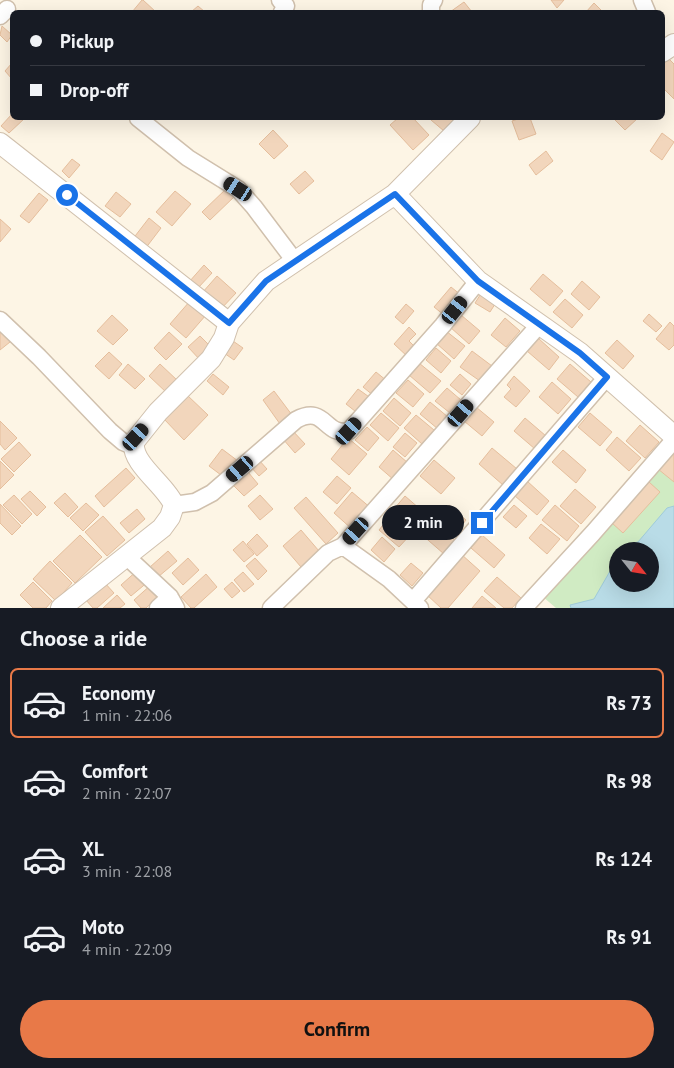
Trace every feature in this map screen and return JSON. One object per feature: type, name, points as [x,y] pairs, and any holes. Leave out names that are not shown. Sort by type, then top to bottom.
[{"type":"street","points":[[140,120],[188,158],[238,189],[294,260]]},
{"type":"street","points":[[61,608],[162,528],[170,517],[174,505],[170,496],[135,455],[133,446],[136,437],[211,359],[224,338],[229,323],[266,281],[294,260],[395,194],[468,120]]},
{"type":"street","points":[[0,143],[229,323]]},
{"type":"street","points":[[395,194],[478,281],[580,353],[674,436]]},
{"type":"street","points":[[174,505],[196,502],[212,494],[296,420],[306,414],[316,416],[337,432],[349,431],[443,325],[478,281]]},
{"type":"street","points":[[0,320],[39,357],[110,432],[123,442],[133,446]]},
{"type":"street","points":[[271,608],[304,573],[328,553],[343,546],[540,324]]},
{"type":"street","points":[[343,546],[389,579],[417,605],[607,377]]},
{"type":"street","points":[[524,608],[593,533],[674,440]]},
{"type":"street","points":[[126,556],[168,604]]},
{"type":"green space","points":[[674,447],[674,608],[556,608],[542,596]]},
{"type":"water","points":[[674,506],[674,608],[571,608],[570,605],[594,599],[609,573],[609,592],[659,592],[659,542],[638,542],[667,508]]},
{"type":"building","points":[[143,0],[154,10],[134,10]]},
{"type":"building","points":[[551,0],[564,0],[557,8]]},
{"type":"building","points":[[464,2],[470,10],[453,10]]},
{"type":"building","points":[[594,3],[601,10],[588,10]]},
{"type":"building","points":[[198,6],[203,10],[193,10]]},
{"type":"building","points":[[2,26],[10,33],[10,38],[7,42],[0,35]]},
{"type":"building","points":[[668,58],[674,64],[674,99],[665,90],[665,61]]},
{"type":"building","points":[[10,65],[10,77],[5,71]]},
{"type":"building","points":[[10,116],[10,120],[23,120],[9,133],[1,126]]},
{"type":"building","points":[[396,120],[415,120],[429,135],[413,150],[390,125]]},
{"type":"building","points":[[431,120],[453,120],[444,131]]},
{"type":"building","points":[[531,120],[536,134],[519,140],[512,121]]},
{"type":"building","points":[[615,120],[636,120],[625,130]]},
{"type":"building","points":[[273,130],[288,146],[274,159],[259,144]]},
{"type":"building","points":[[662,133],[674,142],[662,160],[650,151]]},
{"type":"building","points":[[546,151],[553,161],[536,175],[529,165]]},
{"type":"building","points":[[72,159],[80,165],[69,178],[62,171]]},
{"type":"building","points":[[305,171],[314,181],[299,194],[290,184]]},
{"type":"building","points":[[227,188],[235,196],[210,220],[202,212]]},
{"type":"building","points":[[175,191],[191,204],[172,226],[156,212]]},
{"type":"building","points":[[116,192],[131,204],[120,217],[105,206]]},
{"type":"building","points":[[39,193],[48,200],[29,223],[20,216]]},
{"type":"building","points":[[149,218],[161,228],[145,249],[132,240]]},
{"type":"building","points":[[0,219],[11,229],[0,242]]},
{"type":"building","points":[[204,265],[212,273],[197,289],[189,282]]},
{"type":"building","points":[[543,274],[563,291],[550,306],[530,289]]},
{"type":"building","points":[[217,276],[236,293],[220,310],[202,293]]},
{"type":"building","points":[[582,281],[600,297],[589,310],[571,294]]},
{"type":"building","points":[[451,287],[461,295],[444,315],[434,307]]},
{"type":"building","points":[[482,292],[497,301],[490,312],[475,303]]},
{"type":"building","points":[[565,299],[583,315],[572,328],[553,312]]},
{"type":"building","points":[[190,301],[206,315],[186,338],[170,324]]},
{"type":"building","points":[[406,304],[414,311],[403,324],[395,317]]},
{"type":"building","points":[[649,314],[662,326],[656,332],[643,321]]},
{"type":"building","points":[[112,315],[128,330],[113,345],[97,331]]},
{"type":"building","points":[[461,315],[480,331],[469,344],[450,327]]},
{"type":"building","points":[[505,318],[520,331],[506,347],[491,335]]},
{"type":"building","points":[[670,322],[674,326],[674,345],[669,350],[656,339]]},
{"type":"building","points":[[409,327],[416,334],[409,341],[416,348],[408,357],[394,344]]},
{"type":"building","points":[[0,330],[10,342],[0,350]]},
{"type":"building","points":[[446,331],[465,346],[454,359],[436,343]]},
{"type":"building","points":[[169,332],[182,344],[166,360],[154,348]]},
{"type":"building","points":[[200,336],[213,349],[201,361],[188,347]]},
{"type":"building","points":[[538,338],[559,357],[549,370],[527,351]]},
{"type":"building","points":[[617,340],[634,356],[623,369],[605,353]]},
{"type":"building","points":[[233,341],[243,348],[234,360],[224,353]]},
{"type":"building","points":[[436,348],[451,361],[441,373],[426,360]]},
{"type":"building","points":[[472,351],[492,366],[480,381],[460,367]]},
{"type":"building","points":[[109,352],[122,364],[109,379],[95,366]]},
{"type":"building","points":[[419,363],[441,381],[430,393],[409,375]]},
{"type":"building","points":[[128,364],[145,379],[135,389],[119,375]]},
{"type":"building","points":[[160,364],[178,381],[167,393],[149,376]]},
{"type":"building","points":[[570,364],[591,382],[578,397],[557,379]]},
{"type":"building","points":[[376,372],[387,381],[374,396],[363,387]]},
{"type":"building","points":[[213,374],[229,387],[223,395],[207,381]]},
{"type":"building","points":[[460,374],[471,384],[462,395],[450,385]]},
{"type":"building","points":[[514,376],[530,391],[516,407],[504,397],[511,389],[507,385]]},
{"type":"building","points":[[408,380],[424,394],[413,407],[396,393]]},
{"type":"building","points":[[552,382],[571,399],[558,414],[539,397]]},
{"type":"building","points":[[447,388],[461,400],[450,413],[435,401]]},
{"type":"building","points":[[358,389],[372,399],[360,415],[346,404]]},
{"type":"building","points":[[274,391],[292,415],[280,424],[263,400]]},
{"type":"building","points":[[187,395],[208,415],[184,440],[164,419]]},
{"type":"building","points":[[394,398],[411,413],[400,426],[383,411]]},
{"type":"building","points":[[430,402],[448,417],[438,429],[420,414]]},
{"type":"building","points":[[476,407],[494,422],[482,436],[464,421]]},
{"type":"building","points":[[381,413],[399,428],[388,441],[370,425]]},
{"type":"building","points":[[590,413],[612,432],[600,446],[578,427]]},
{"type":"building","points":[[416,415],[434,430],[422,444],[404,428]]},
{"type":"building","points":[[525,418],[546,436],[535,449],[514,431]]},
{"type":"building","points":[[0,421],[17,438],[5,450],[0,444]]},
{"type":"building","points":[[640,425],[659,442],[645,458],[626,441]]},
{"type":"building","points":[[367,427],[379,438],[368,451],[355,440]]},
{"type":"building","points":[[292,430],[305,444],[295,453],[283,439]]},
{"type":"building","points":[[405,433],[417,443],[405,457],[393,447]]},
{"type":"building","points":[[617,437],[641,458],[629,471],[606,450]]},
{"type":"building","points":[[348,438],[367,454],[349,475],[331,459]]},
{"type":"building","points":[[19,442],[31,455],[14,472],[1,459]]},
{"type":"building","points":[[492,448],[517,469],[503,485],[479,464]]},
{"type":"building","points":[[222,449],[238,461],[225,478],[209,466]]},
{"type":"building","points":[[393,450],[408,463],[394,480],[379,467]]},
{"type":"building","points":[[563,450],[586,470],[576,483],[552,462]]},
{"type":"building","points":[[672,452],[674,454],[674,482],[658,469]]},
{"type":"building","points":[[258,459],[267,469],[259,476],[250,466]]},
{"type":"building","points":[[434,460],[455,478],[441,494],[420,476]]},
{"type":"building","points":[[0,461],[14,475],[0,489]]},
{"type":"building","points":[[126,468],[135,478],[104,507],[95,496]]},
{"type":"building","points":[[248,472],[258,484],[244,496],[233,485]]},
{"type":"building","points":[[337,476],[351,488],[337,504],[323,492]]},
{"type":"building","points":[[527,481],[549,501],[537,515],[515,496]]},
{"type":"building","points":[[649,482],[660,492],[623,533],[612,523]]},
{"type":"building","points":[[575,489],[596,507],[581,524],[560,506]]},
{"type":"building","points":[[30,491],[46,507],[37,516],[21,499]]},
{"type":"building","points":[[352,492],[372,509],[353,530],[334,513]]},
{"type":"building","points":[[65,493],[78,507],[68,517],[54,503]]},
{"type":"building","points":[[14,495],[32,514],[22,524],[3,505]]},
{"type":"building","points":[[260,495],[273,509],[260,520],[248,506]]},
{"type":"building","points":[[405,496],[427,515],[416,528],[394,509]]},
{"type":"building","points":[[306,497],[338,533],[326,544],[294,508]]},
{"type":"building","points":[[86,503],[99,515],[83,531],[70,518]]},
{"type":"building","points":[[0,504],[21,526],[12,535],[0,523]]},
{"type":"building","points":[[449,505],[466,520],[454,535],[436,519]]},
{"type":"building","points":[[514,505],[527,516],[516,528],[503,517]]},
{"type":"building","points":[[555,505],[579,526],[567,541],[542,520]]},
{"type":"building","points":[[137,509],[145,519],[129,533],[120,523]]},
{"type":"building","points":[[391,515],[412,533],[399,547],[379,530]]},
{"type":"building","points":[[103,516],[125,540],[107,556],[85,532]]},
{"type":"building","points":[[433,521],[456,541],[444,554],[421,534]]},
{"type":"building","points":[[541,524],[560,539],[547,554],[529,538]]},
{"type":"building","points":[[301,530],[319,551],[301,567],[283,546]]},
{"type":"building","points":[[257,534],[268,546],[257,556],[247,544]]},
{"type":"building","points":[[80,535],[102,557],[75,583],[53,561]]},
{"type":"building","points":[[482,535],[505,555],[494,568],[471,548]]},
{"type":"building","points":[[382,537],[395,549],[384,562],[371,550]]},
{"type":"building","points":[[243,541],[254,554],[244,562],[233,550]]},
{"type":"building","points":[[168,551],[177,561],[158,577],[150,567]]},
{"type":"building","points":[[461,554],[480,571],[448,608],[441,608],[426,594]]},
{"type":"building","points":[[188,558],[199,570],[183,585],[172,573]]},
{"type":"building","points":[[255,558],[267,571],[258,580],[246,566]]},
{"type":"building","points":[[50,561],[72,583],[56,601],[33,579]]},
{"type":"building","points":[[411,563],[423,573],[412,586],[400,575]]},
{"type":"building","points":[[139,569],[149,581],[131,596],[121,585]]},
{"type":"building","points":[[243,572],[254,584],[244,592],[234,580]]},
{"type":"building","points":[[206,574],[217,587],[194,608],[191,608],[181,597]]},
{"type":"building","points":[[497,577],[521,598],[512,608],[504,608],[484,591]]},
{"type":"building","points":[[33,582],[52,601],[46,608],[33,608],[20,595]]},
{"type":"building","points":[[104,582],[114,593],[97,608],[93,608],[85,599]]},
{"type":"building","points":[[232,582],[240,591],[232,598],[224,589]]},
{"type":"building","points":[[152,584],[161,594],[146,608],[141,608],[134,600]]},
{"type":"building","points":[[117,595],[125,604],[120,608],[103,608]]},
{"type":"building","points":[[482,596],[496,608],[472,608]]},
{"type":"route","points":[[67,195],[229,323],[245,302],[266,281],[294,260],[395,194],[478,281],[580,353],[607,377],[556,434],[482,523]]}]
